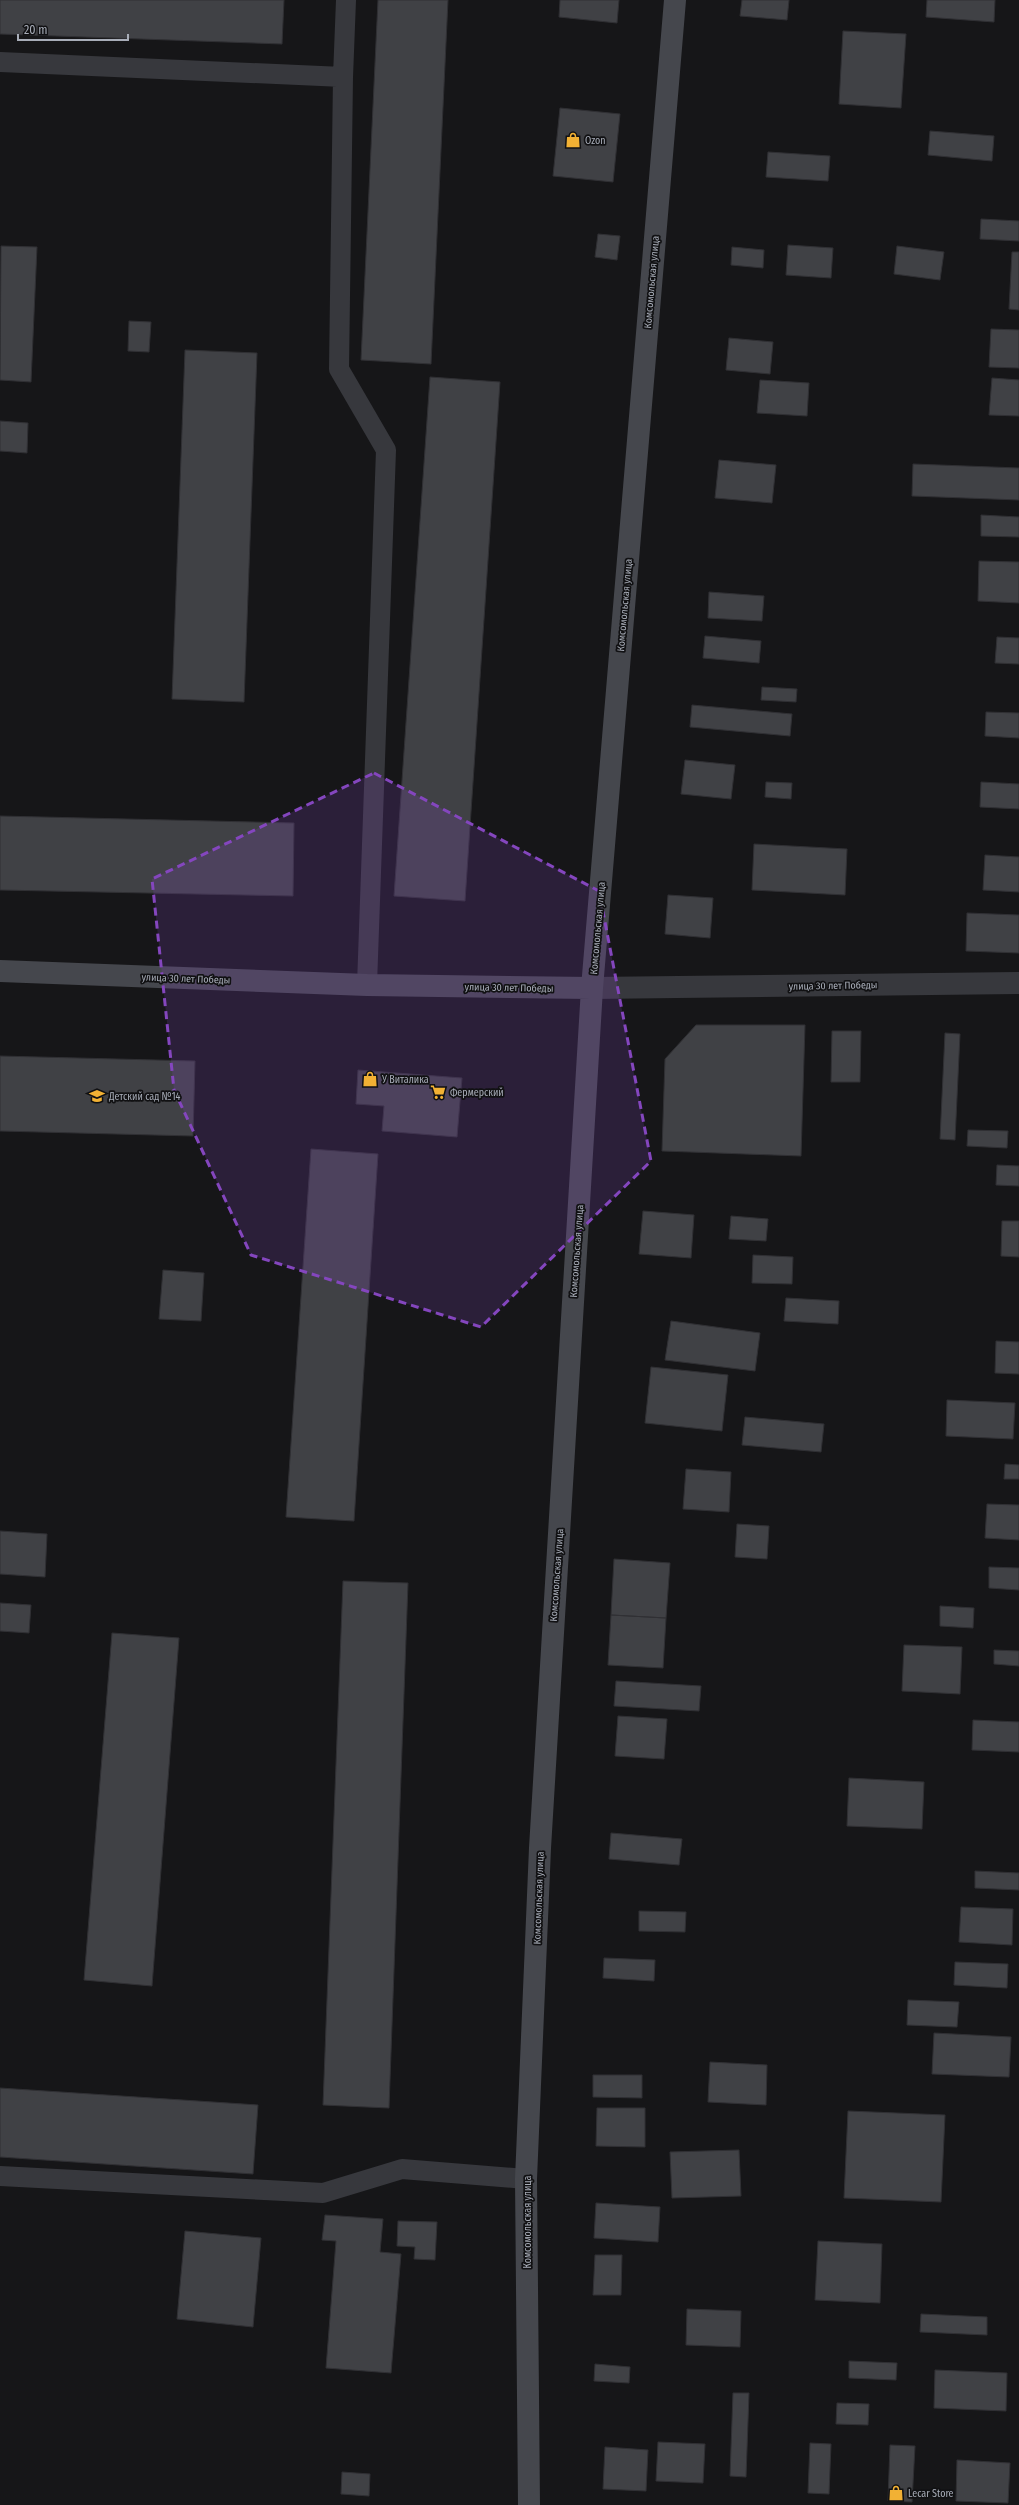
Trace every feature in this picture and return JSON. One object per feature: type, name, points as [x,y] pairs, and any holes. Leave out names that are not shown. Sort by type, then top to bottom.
[{"type":"main road","name":"Комсомольская улица","points":[[529,2505],[526,2179],[540,1848],[592,988],[675,0]]},
{"type":"main road","name":"улица 30 лет Победы","points":[[0,971],[367,985],[592,988]]},
{"type":"street","name":"улица 30 лет Победы","points":[[592,988],[1019,983]]},
{"type":"lane","points":[[346,0],[343,77],[339,369],[386,450],[367,985]]},
{"type":"lane","points":[[0,62],[343,77]]},
{"type":"lane","points":[[0,2176],[323,2193],[402,2169],[526,2179]]},
{"type":"highlighted area","points":[[374,773],[599,891],[651,1161],[481,1327],[251,1255],[174,1090],[152,879]]},
{"type":"building","points":[[0,0],[284,0],[282,44],[0,34]]},
{"type":"building","points":[[378,0],[448,0],[431,364],[361,360]]},
{"type":"building","points":[[560,0],[619,0],[617,23],[559,17]]},
{"type":"building","points":[[742,0],[789,0],[787,20],[740,16]]},
{"type":"building","points":[[927,0],[995,0],[994,22],[926,17]]},
{"type":"building","points":[[843,31],[906,34],[901,108],[839,104]]},
{"type":"building","points":[[560,108],[620,114],[613,182],[553,176]]},
{"type":"building","points":[[930,131],[994,136],[992,161],[928,155]]},
{"type":"building","points":[[768,152],[830,156],[828,181],[766,177]]},
{"type":"building","points":[[981,219],[1019,221],[1019,241],[980,239]]},
{"type":"building","points":[[598,234],[620,236],[617,260],[595,257]]},
{"type":"building","points":[[788,245],[833,248],[831,278],[786,275]]},
{"type":"building","points":[[1,246],[37,247],[31,382],[0,380]]},
{"type":"building","points":[[897,246],[944,252],[940,280],[894,274]]},
{"type":"building","points":[[732,247],[764,250],[763,268],[731,265]]},
{"type":"building","points":[[1012,252],[1019,252],[1019,310],[1009,309]]},
{"type":"building","points":[[129,321],[151,322],[149,352],[128,351]]},
{"type":"building","points":[[991,329],[1019,330],[1019,368],[989,367]]},
{"type":"building","points":[[729,338],[773,342],[770,374],[726,370]]},
{"type":"building","points":[[185,350],[257,353],[244,702],[172,699]]},
{"type":"building","points":[[430,377],[500,382],[465,901],[394,896]]},
{"type":"building","points":[[992,378],[1019,380],[1019,416],[989,415]]},
{"type":"building","points":[[760,380],[809,383],[807,416],[757,413]]},
{"type":"building","points":[[0,421],[28,423],[27,453],[0,451]]},
{"type":"building","points":[[719,460],[776,465],[772,503],[715,498]]},
{"type":"building","points":[[913,464],[1019,468],[1019,500],[912,496]]},
{"type":"building","points":[[981,515],[1019,517],[1019,537],[981,536]]},
{"type":"building","points":[[979,561],[1019,562],[1019,603],[978,601]]},
{"type":"building","points":[[709,592],[764,596],[762,621],[708,618]]},
{"type":"building","points":[[705,636],[761,641],[759,663],[703,658]]},
{"type":"building","points":[[997,637],[1019,638],[1019,664],[995,663]]},
{"type":"building","points":[[762,687],[797,689],[796,702],[761,700]]},
{"type":"building","points":[[692,705],[792,714],[790,736],[690,727]]},
{"type":"building","points":[[986,712],[1019,713],[1019,738],[985,736]]},
{"type":"building","points":[[685,760],[735,765],[731,799],[681,794]]},
{"type":"building","points":[[766,782],[792,783],[791,799],[765,797]]},
{"type":"building","points":[[981,782],[1019,784],[1019,809],[980,807]]},
{"type":"building","points":[[0,816],[294,823],[293,896],[0,890]]},
{"type":"building","points":[[754,844],[847,849],[845,895],[752,890]]},
{"type":"building","points":[[985,855],[1019,857],[1019,892],[983,890]]},
{"type":"building","points":[[668,895],[713,898],[710,938],[665,934]]},
{"type":"building","points":[[967,913],[1019,915],[1019,953],[966,951]]},
{"type":"building","points":[[696,1025],[805,1025],[801,1156],[662,1151],[665,1059]]},
{"type":"building","points":[[832,1031],[861,1031],[860,1082],[831,1082]]},
{"type":"building","points":[[945,1033],[960,1034],[955,1140],[940,1139]]},
{"type":"building","name":"Детский сад №14","points":[[0,1056],[195,1061],[193,1136],[0,1131]]},
{"type":"building","points":[[358,1070],[462,1078],[457,1137],[382,1131],[384,1106],[356,1104]]},
{"type":"building","points":[[968,1130],[1008,1131],[1007,1148],[967,1146]]},
{"type":"building","points":[[311,1149],[378,1154],[354,1521],[286,1517]]},
{"type":"building","points":[[997,1165],[1019,1166],[1019,1186],[996,1185]]},
{"type":"building","points":[[643,1211],[694,1215],[691,1258],[639,1254]]},
{"type":"building","points":[[731,1216],[768,1219],[766,1241],[729,1239]]},
{"type":"building","points":[[1002,1221],[1019,1221],[1019,1257],[1001,1256]]},
{"type":"building","points":[[753,1255],[793,1257],[792,1284],[752,1283]]},
{"type":"building","points":[[163,1270],[204,1273],[201,1321],[159,1319]]},
{"type":"building","points":[[786,1298],[839,1301],[838,1324],[784,1321]]},
{"type":"building","points":[[671,1321],[760,1333],[755,1371],[665,1360]]},
{"type":"building","points":[[996,1341],[1019,1342],[1019,1374],[995,1373]]},
{"type":"building","points":[[651,1367],[728,1375],[722,1431],[645,1423]]},
{"type":"building","points":[[947,1400],[1015,1403],[1013,1439],[946,1436]]},
{"type":"building","points":[[745,1417],[824,1424],[821,1452],[742,1445]]},
{"type":"building","points":[[1005,1464],[1019,1465],[1019,1479],[1004,1479]]},
{"type":"building","points":[[686,1469],[731,1472],[729,1512],[683,1509]]},
{"type":"building","points":[[987,1504],[1019,1505],[1019,1540],[985,1538]]},
{"type":"building","points":[[737,1524],[769,1526],[767,1559],[735,1557]]},
{"type":"building","points":[[0,1531],[47,1534],[45,1577],[0,1574]]},
{"type":"building","points":[[614,1559],[670,1563],[666,1618],[611,1615]]},
{"type":"building","points":[[989,1567],[1019,1568],[1019,1590],[989,1588]]},
{"type":"building","points":[[343,1581],[408,1583],[389,2108],[323,2105]]},
{"type":"building","points":[[0,1603],[31,1605],[29,1633],[0,1631]]},
{"type":"building","points":[[940,1606],[974,1608],[973,1628],[940,1626]]},
{"type":"building","points":[[611,1615],[666,1618],[663,1668],[608,1665]]},
{"type":"building","points":[[112,1633],[179,1638],[152,1986],[84,1980]]},
{"type":"building","points":[[904,1645],[962,1647],[960,1694],[902,1691]]},
{"type":"building","points":[[994,1650],[1019,1651],[1019,1666],[994,1664]]},
{"type":"building","points":[[616,1681],[701,1686],[699,1711],[614,1706]]},
{"type":"building","points":[[618,1716],[667,1719],[664,1759],[615,1756]]},
{"type":"building","points":[[973,1720],[1019,1722],[1019,1752],[972,1750]]},
{"type":"building","points":[[849,1778],[924,1782],[922,1829],[847,1826]]},
{"type":"building","points":[[611,1833],[682,1839],[679,1865],[609,1859]]},
{"type":"building","points":[[975,1871],[1019,1873],[1019,1890],[975,1888]]},
{"type":"building","points":[[961,1907],[1013,1909],[1012,1945],[959,1942]]},
{"type":"building","points":[[639,1911],[686,1912],[685,1932],[639,1931]]},
{"type":"building","points":[[604,1958],[655,1960],[654,1981],[603,1978]]},
{"type":"building","points":[[955,1962],[1008,1964],[1007,1988],[954,1985]]},
{"type":"building","points":[[908,2000],[959,2002],[957,2027],[907,2025]]},
{"type":"building","points":[[934,2033],[1011,2037],[1009,2077],[932,2074]]},
{"type":"building","points":[[710,2062],[767,2065],[766,2105],[708,2102]]},
{"type":"building","points":[[593,2075],[642,2075],[642,2098],[593,2097]]},
{"type":"building","points":[[0,2088],[258,2105],[253,2174],[0,2157]]},
{"type":"building","points":[[597,2108],[645,2108],[645,2147],[596,2146]]},
{"type":"building","points":[[848,2111],[945,2115],[941,2202],[844,2198]]},
{"type":"building","points":[[739,2150],[741,2196],[672,2198],[670,2152]]},
{"type":"building","points":[[596,2203],[660,2207],[658,2242],[594,2238]]},
{"type":"building","points":[[325,2215],[383,2219],[380,2252],[401,2254],[391,2373],[326,2368],[336,2241],[322,2240]]},
{"type":"building","points":[[398,2221],[437,2222],[435,2260],[414,2259],[415,2247],[397,2246]]},
{"type":"building","points":[[185,2231],[261,2238],[253,2327],[177,2319]]},
{"type":"building","points":[[818,2241],[882,2244],[880,2303],[815,2300]]},
{"type":"building","points":[[595,2255],[622,2255],[621,2295],[593,2295]]},
{"type":"building","points":[[687,2309],[741,2311],[740,2347],[686,2345]]},
{"type":"building","points":[[921,2314],[987,2317],[987,2335],[920,2332]]},
{"type":"building","points":[[849,2361],[897,2363],[896,2380],[849,2378]]},
{"type":"building","points":[[595,2364],[630,2367],[629,2383],[594,2381]]},
{"type":"building","points":[[935,2370],[1007,2373],[1006,2411],[934,2408]]},
{"type":"building","points":[[733,2393],[749,2393],[746,2477],[730,2476]]},
{"type":"building","points":[[837,2403],[869,2404],[868,2425],[836,2424]]},
{"type":"building","points":[[658,2442],[705,2444],[703,2483],[656,2481]]},
{"type":"building","points":[[810,2443],[831,2444],[829,2494],[808,2493]]},
{"type":"building","points":[[890,2445],[915,2446],[912,2502],[888,2501]]},
{"type":"building","points":[[605,2447],[648,2450],[646,2491],[603,2489]]},
{"type":"building","points":[[957,2460],[1010,2463],[1008,2503],[956,2501]]},
{"type":"building","points":[[342,2472],[370,2474],[369,2496],[341,2494]]},
{"type":"place","name":"Ozon","points":[[573,140]]},
{"type":"place","name":"У Виталика","points":[[370,1079]]},
{"type":"place","name":"Фермерский","points":[[438,1092]]},
{"type":"place","name":"Детский сад №14","points":[[97,1096]]},
{"type":"place","name":"Lecar Store","points":[[896,2493]]}]
